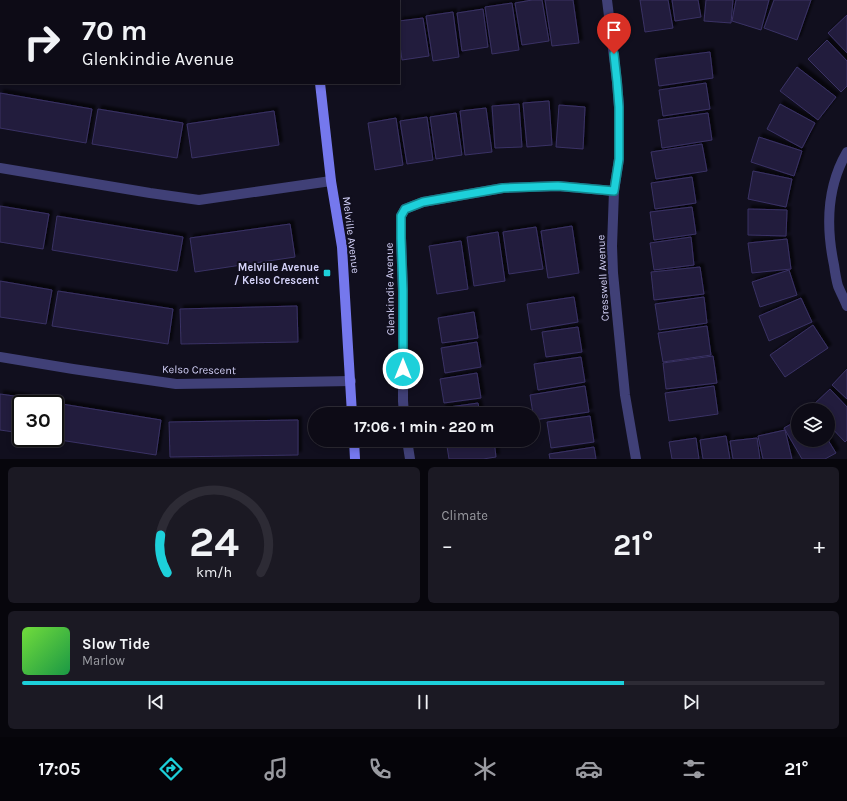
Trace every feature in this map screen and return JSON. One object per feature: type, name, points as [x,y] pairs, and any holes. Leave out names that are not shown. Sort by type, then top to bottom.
[{"type":"street","name":"Cresswell Avenue","points":[[607,0],[619,107],[619,159],[614,191],[612,246],[613,273],[626,395],[636,459]]},
{"type":"street","name":"Melville Avenue","points":[[320,84],[342,247],[352,407]]},
{"type":"street","points":[[847,152],[840,163],[831,192],[828,229],[838,285],[847,306]]},
{"type":"street","points":[[0,168],[199,200],[332,181]]},
{"type":"street","name":"Glenkindie Avenue","points":[[403,407],[401,216],[405,209],[423,202],[503,188],[558,186],[614,191]]},
{"type":"street","name":"Kelso Crescent","points":[[0,357],[176,384],[351,381]]},
{"type":"street","points":[[354,447],[355,459]]},
{"type":"street","points":[[408,447],[410,459]]},
{"type":"building","points":[[542,0],[549,41],[522,45],[515,3]]},
{"type":"building","points":[[545,0],[573,0],[579,43],[552,46]]},
{"type":"building","points":[[640,0],[668,0],[673,28],[645,32]]},
{"type":"building","points":[[672,0],[698,0],[701,17],[675,21]]},
{"type":"building","points":[[706,0],[733,0],[731,23],[704,21]]},
{"type":"building","points":[[736,0],[769,0],[761,30],[732,21]]},
{"type":"building","points":[[774,0],[811,0],[797,40],[764,28]]},
{"type":"building","points":[[512,3],[519,50],[492,54],[485,7]]},
{"type":"building","points":[[483,9],[488,47],[462,51],[457,13]]},
{"type":"building","points":[[453,12],[459,57],[433,61],[426,16]]},
{"type":"building","points":[[847,15],[847,53],[828,33]]},
{"type":"building","points":[[423,18],[429,56],[402,60],[400,45],[400,21]]},
{"type":"building","points":[[827,40],[847,61],[847,86],[841,92],[808,59]]},
{"type":"building","points":[[710,52],[713,78],[659,86],[655,59]]},
{"type":"building","points":[[797,67],[836,97],[818,120],[780,91]]},
{"type":"building","points":[[706,83],[710,109],[663,116],[659,90]]},
{"type":"building","points":[[0,93],[92,109],[86,143],[0,128]]},
{"type":"building","points":[[549,101],[552,145],[527,147],[523,103]]},
{"type":"building","points":[[519,104],[522,147],[495,148],[492,106]]},
{"type":"building","points":[[780,104],[815,123],[802,148],[767,129]]},
{"type":"building","points":[[559,105],[585,107],[583,149],[556,147]]},
{"type":"building","points":[[486,108],[492,152],[465,155],[460,111]]},
{"type":"building","points":[[98,109],[183,123],[177,158],[92,144]]},
{"type":"building","points":[[274,111],[279,145],[192,158],[187,124]]},
{"type":"building","points":[[456,113],[462,155],[436,159],[430,117]]},
{"type":"building","points":[[708,113],[712,140],[662,148],[658,120]]},
{"type":"building","points":[[427,117],[433,160],[407,164],[400,121]]},
{"type":"building","points":[[396,118],[403,165],[375,170],[368,123]]},
{"type":"building","points":[[759,137],[802,151],[794,176],[751,162]]},
{"type":"building","points":[[702,144],[707,171],[656,179],[651,152]]},
{"type":"building","points":[[753,171],[792,179],[786,207],[748,199]]},
{"type":"building","points":[[692,177],[696,203],[655,209],[651,183]]},
{"type":"building","points":[[0,206],[49,214],[43,249],[0,242]]},
{"type":"building","points":[[692,207],[696,234],[654,240],[650,212]]},
{"type":"building","points":[[748,209],[787,210],[786,236],[748,235]]},
{"type":"building","points":[[57,216],[183,237],[177,271],[52,250]]},
{"type":"building","points":[[290,224],[295,257],[195,272],[190,238]]},
{"type":"building","points":[[572,226],[579,273],[548,278],[541,231]]},
{"type":"building","points":[[536,227],[543,269],[509,274],[503,232]]},
{"type":"building","points":[[498,232],[505,281],[474,286],[467,237]]},
{"type":"building","points":[[691,237],[694,265],[654,270],[650,243]]},
{"type":"building","points":[[787,239],[791,269],[752,273],[748,243]]},
{"type":"building","points":[[461,241],[468,289],[437,294],[429,246]]},
{"type":"building","points":[[700,267],[704,294],[654,300],[651,272]]},
{"type":"building","points":[[789,270],[797,295],[760,307],[752,282]]},
{"type":"building","points":[[0,281],[52,290],[46,324],[0,317]]},
{"type":"building","points":[[58,291],[173,309],[168,344],[52,326]]},
{"type":"building","points":[[574,297],[578,322],[531,330],[527,304]]},
{"type":"building","points":[[704,297],[707,323],[659,330],[655,304]]},
{"type":"building","points":[[801,298],[812,322],[769,341],[759,316]]},
{"type":"building","points":[[297,306],[298,342],[181,344],[180,309]]},
{"type":"building","points":[[474,312],[478,338],[442,343],[438,318]]},
{"type":"building","points":[[813,325],[828,348],[785,377],[770,355]]},
{"type":"building","points":[[707,326],[711,355],[663,362],[658,333]]},
{"type":"building","points":[[578,327],[582,352],[546,357],[542,332]]},
{"type":"building","points":[[477,342],[481,367],[445,373],[441,348]]},
{"type":"building","points":[[713,356],[717,383],[666,389],[663,363]]},
{"type":"building","points":[[581,357],[585,382],[538,390],[534,364]]},
{"type":"building","points":[[847,369],[847,399],[832,385]]},
{"type":"building","points":[[477,373],[481,398],[444,403],[440,379]]},
{"type":"building","points":[[585,386],[589,412],[540,419],[540,407],[532,407],[530,395]]},
{"type":"building","points":[[714,386],[718,414],[669,421],[665,393]]},
{"type":"building","points":[[830,389],[847,407],[847,440],[845,442],[835,431],[835,403],[815,403]]},
{"type":"building","points":[[0,394],[12,396],[12,432],[0,430]]},
{"type":"building","points":[[478,403],[479,407],[449,407]]},
{"type":"building","points":[[64,404],[161,420],[156,455],[64,441]]},
{"type":"building","points":[[590,416],[594,442],[551,448],[547,422]]},
{"type":"building","points":[[298,420],[298,455],[170,457],[169,422]]},
{"type":"building","points":[[791,424],[791,440],[784,428]]},
{"type":"building","points":[[785,430],[792,459],[763,459],[758,436]]},
{"type":"building","points":[[726,436],[730,459],[703,459],[700,440]]},
{"type":"building","points":[[696,438],[699,459],[672,459],[669,442]]},
{"type":"building","points":[[757,438],[760,459],[733,459],[730,441]]},
{"type":"building","points":[[447,447],[495,447],[496,457],[483,459],[449,459]]},
{"type":"building","points":[[594,447],[596,459],[550,459],[549,454]]},
{"type":"building","points":[[795,447],[832,447],[836,453],[825,459],[802,459]]},
{"type":"place","name":"Melville Avenue / Kelso Crescent","points":[[327,273]]},
{"type":"route","points":[[403,369],[401,216],[405,209],[423,202],[503,188],[558,186],[614,191],[619,159],[619,107],[614,54]]}]
